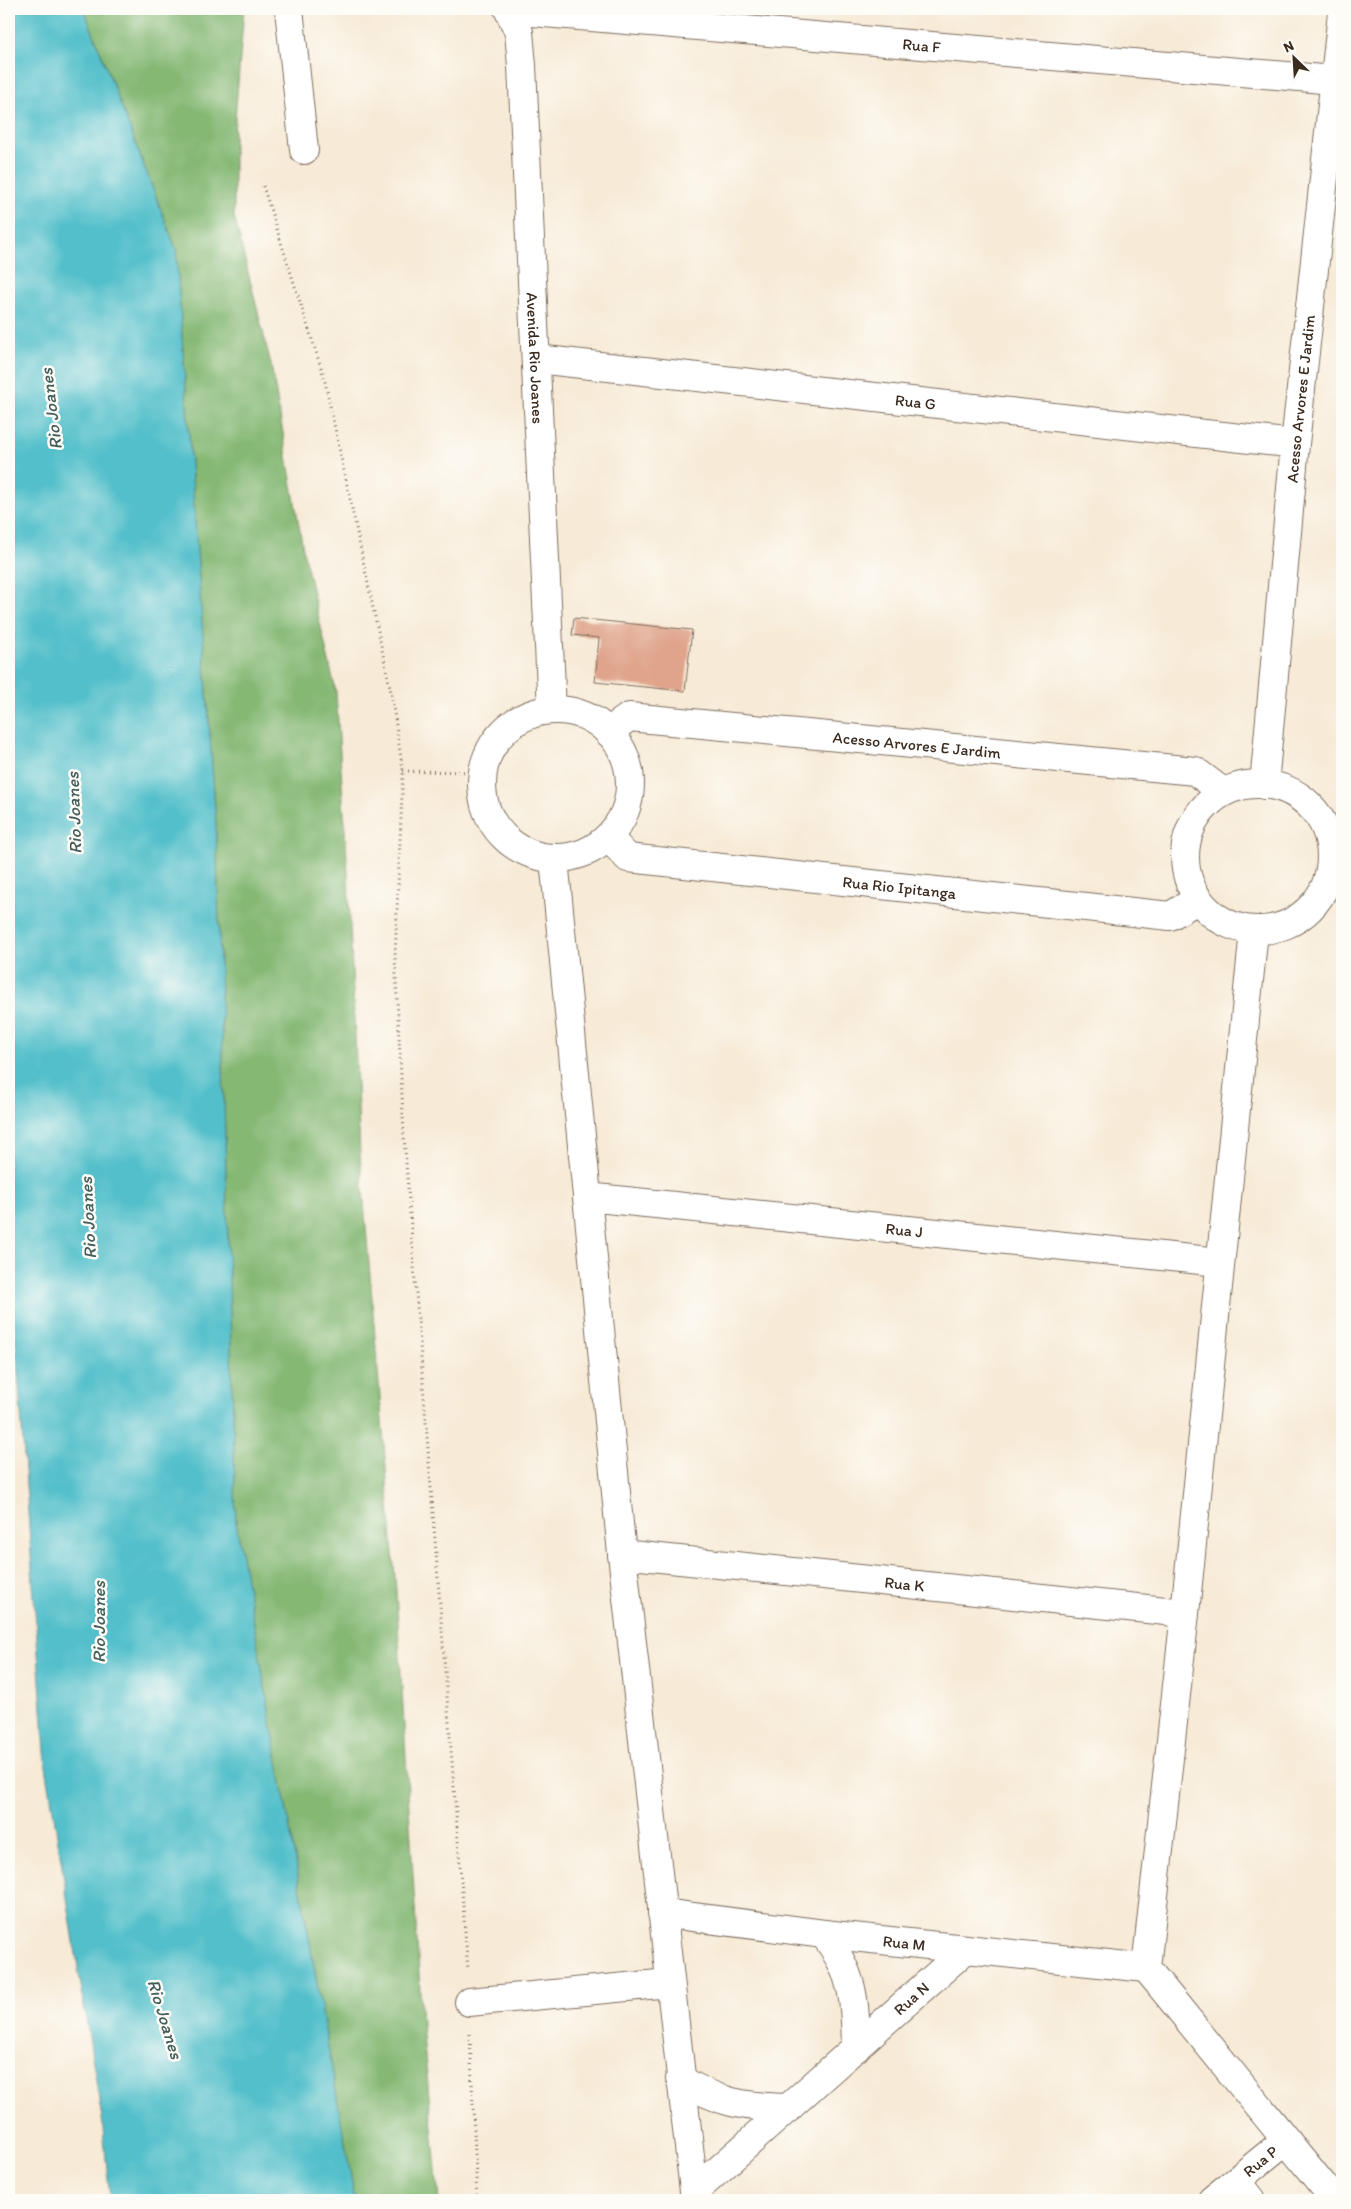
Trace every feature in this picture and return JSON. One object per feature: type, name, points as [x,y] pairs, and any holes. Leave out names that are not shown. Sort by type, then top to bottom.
[{"type":"street","points":[[289,9],[304,150]]},
{"type":"street","name":"Rua F","points":[[509,9],[1334,80]]},
{"type":"street","name":"Avenida Rio Joanes","points":[[509,9],[519,32],[521,57],[537,359],[552,710]]},
{"type":"street","name":"Acesso Arvores E Jardim","points":[[1264,785],[1295,444],[1342,13]]},
{"type":"street","name":"Rua G","points":[[537,359],[1295,444]]},
{"type":"street","points":[[552,710],[571,712],[598,722],[608,732],[617,740],[628,764],[630,790],[624,815],[608,837],[583,852],[554,859],[532,854],[509,841],[492,822],[483,798],[483,772],[492,747],[508,728],[530,714],[552,710]]},
{"type":"street","name":"Acesso Arvores E Jardim","points":[[608,732],[629,717],[1185,770],[1195,771],[1222,792]]},
{"type":"street","points":[[1249,784],[1264,785],[1294,793],[1315,811],[1329,836],[1332,863],[1324,890],[1306,912],[1282,927],[1254,931],[1220,920],[1197,900],[1185,871],[1186,840],[1199,812],[1222,792],[1249,784]]},
{"type":"street","name":"Rua Rio Ipitanga","points":[[608,837],[628,858],[668,863],[1170,916],[1197,900]]},
{"type":"street","points":[[554,859],[622,1554],[694,2196]]},
{"type":"street","points":[[1254,931],[1185,1613],[1146,1968],[1335,2200]]},
{"type":"street","name":"Rua J","points":[[587,1197],[1220,1262]]},
{"type":"street","name":"Rua K","points":[[622,1554],[1185,1613]]},
{"type":"street","name":"Rua M","points":[[662,1913],[824,1934],[1146,1968]]},
{"type":"street","points":[[824,1934],[841,1958],[850,1984],[855,2010],[856,2048]]},
{"type":"street","name":"Rua N","points":[[694,2196],[966,1948]]},
{"type":"street","points":[[469,2002],[669,1983]]},
{"type":"street","points":[[680,2079],[704,2094],[732,2103],[789,2108]]},
{"type":"street","name":"Rua P","points":[[1212,2200],[1243,2191],[1286,2140]]},
{"type":"path","points":[[263,186],[324,377],[391,692],[403,771],[395,957],[404,1136],[468,1956],[477,2200]]},
{"type":"path","points":[[403,771],[483,772]]},
{"type":"green space","points":[[84,9],[244,9],[234,132],[234,216],[271,364],[304,554],[336,692],[348,875],[360,1154],[396,1590],[422,2024],[439,2200],[355,2200],[236,1522],[216,822],[176,249]]},
{"type":"water","name":"Rio Joanes","points":[[9,9],[84,9],[176,249],[216,822],[236,1522],[355,2200],[110,2200],[102,2118],[46,1766],[9,1245]]},
{"type":"building","points":[[574,618],[692,630],[685,691],[595,682],[599,638],[572,635]]}]
